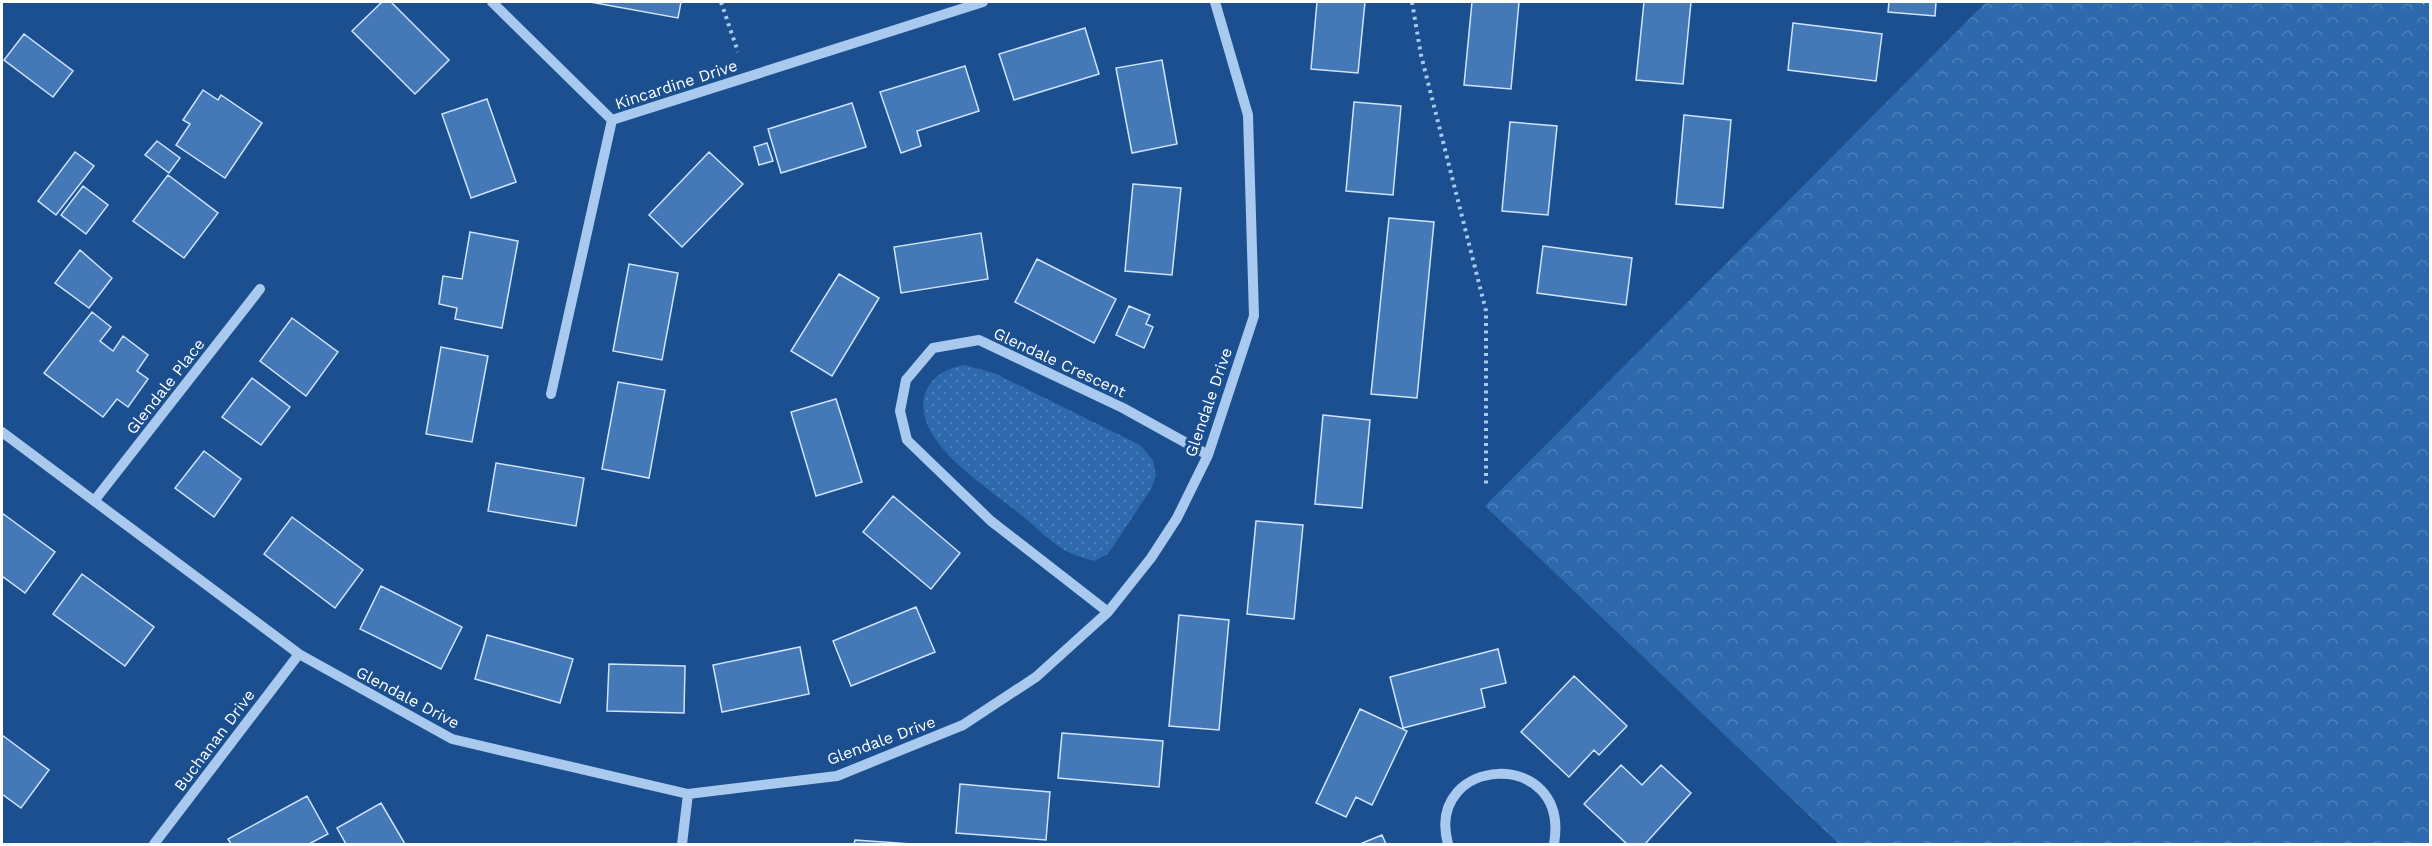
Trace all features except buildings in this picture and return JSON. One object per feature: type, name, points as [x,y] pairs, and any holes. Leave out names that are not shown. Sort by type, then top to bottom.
[{"type":"street","points":[[492,2],[612,120]]},
{"type":"street","name":"Kincardine Drive","points":[[551,394],[612,120],[983,2]]},
{"type":"street","name":"Glendale Drive","points":[[2,432],[299,654],[452,739],[688,794],[837,776],[963,725],[1036,677],[1108,612],[1151,558],[1178,518],[1208,455],[1254,316],[1248,115],[1215,2]]},
{"type":"street","name":"Glendale Place","points":[[94,501],[260,288]]},
{"type":"street","name":"Glendale Crescent","points":[[1108,612],[991,521],[907,440],[900,411],[906,380],[933,348],[979,340],[1123,408],[1208,455]]},
{"type":"street","name":"Buchanan Drive","points":[[154,844],[299,654]]},
{"type":"street","points":[[1448,844],[1444,830],[1446,813],[1457,793],[1474,778],[1492,773],[1509,773],[1533,782],[1545,794],[1556,818],[1554,844]]},
{"type":"street","points":[[682,844],[688,794]]},
{"type":"path","points":[[721,2],[746,77]]},
{"type":"path","points":[[1412,2],[1421,56],[1486,311],[1486,486]]},
{"type":"green space","points":[[1986,2],[2430,2],[2430,844],[1839,844],[1485,506]]},
{"type":"green space","points":[[964,365],[994,373],[1140,445],[1153,460],[1156,476],[1151,489],[1108,554],[1094,561],[1064,550],[965,470],[936,440],[924,415],[926,393],[931,383],[939,375]]}]
